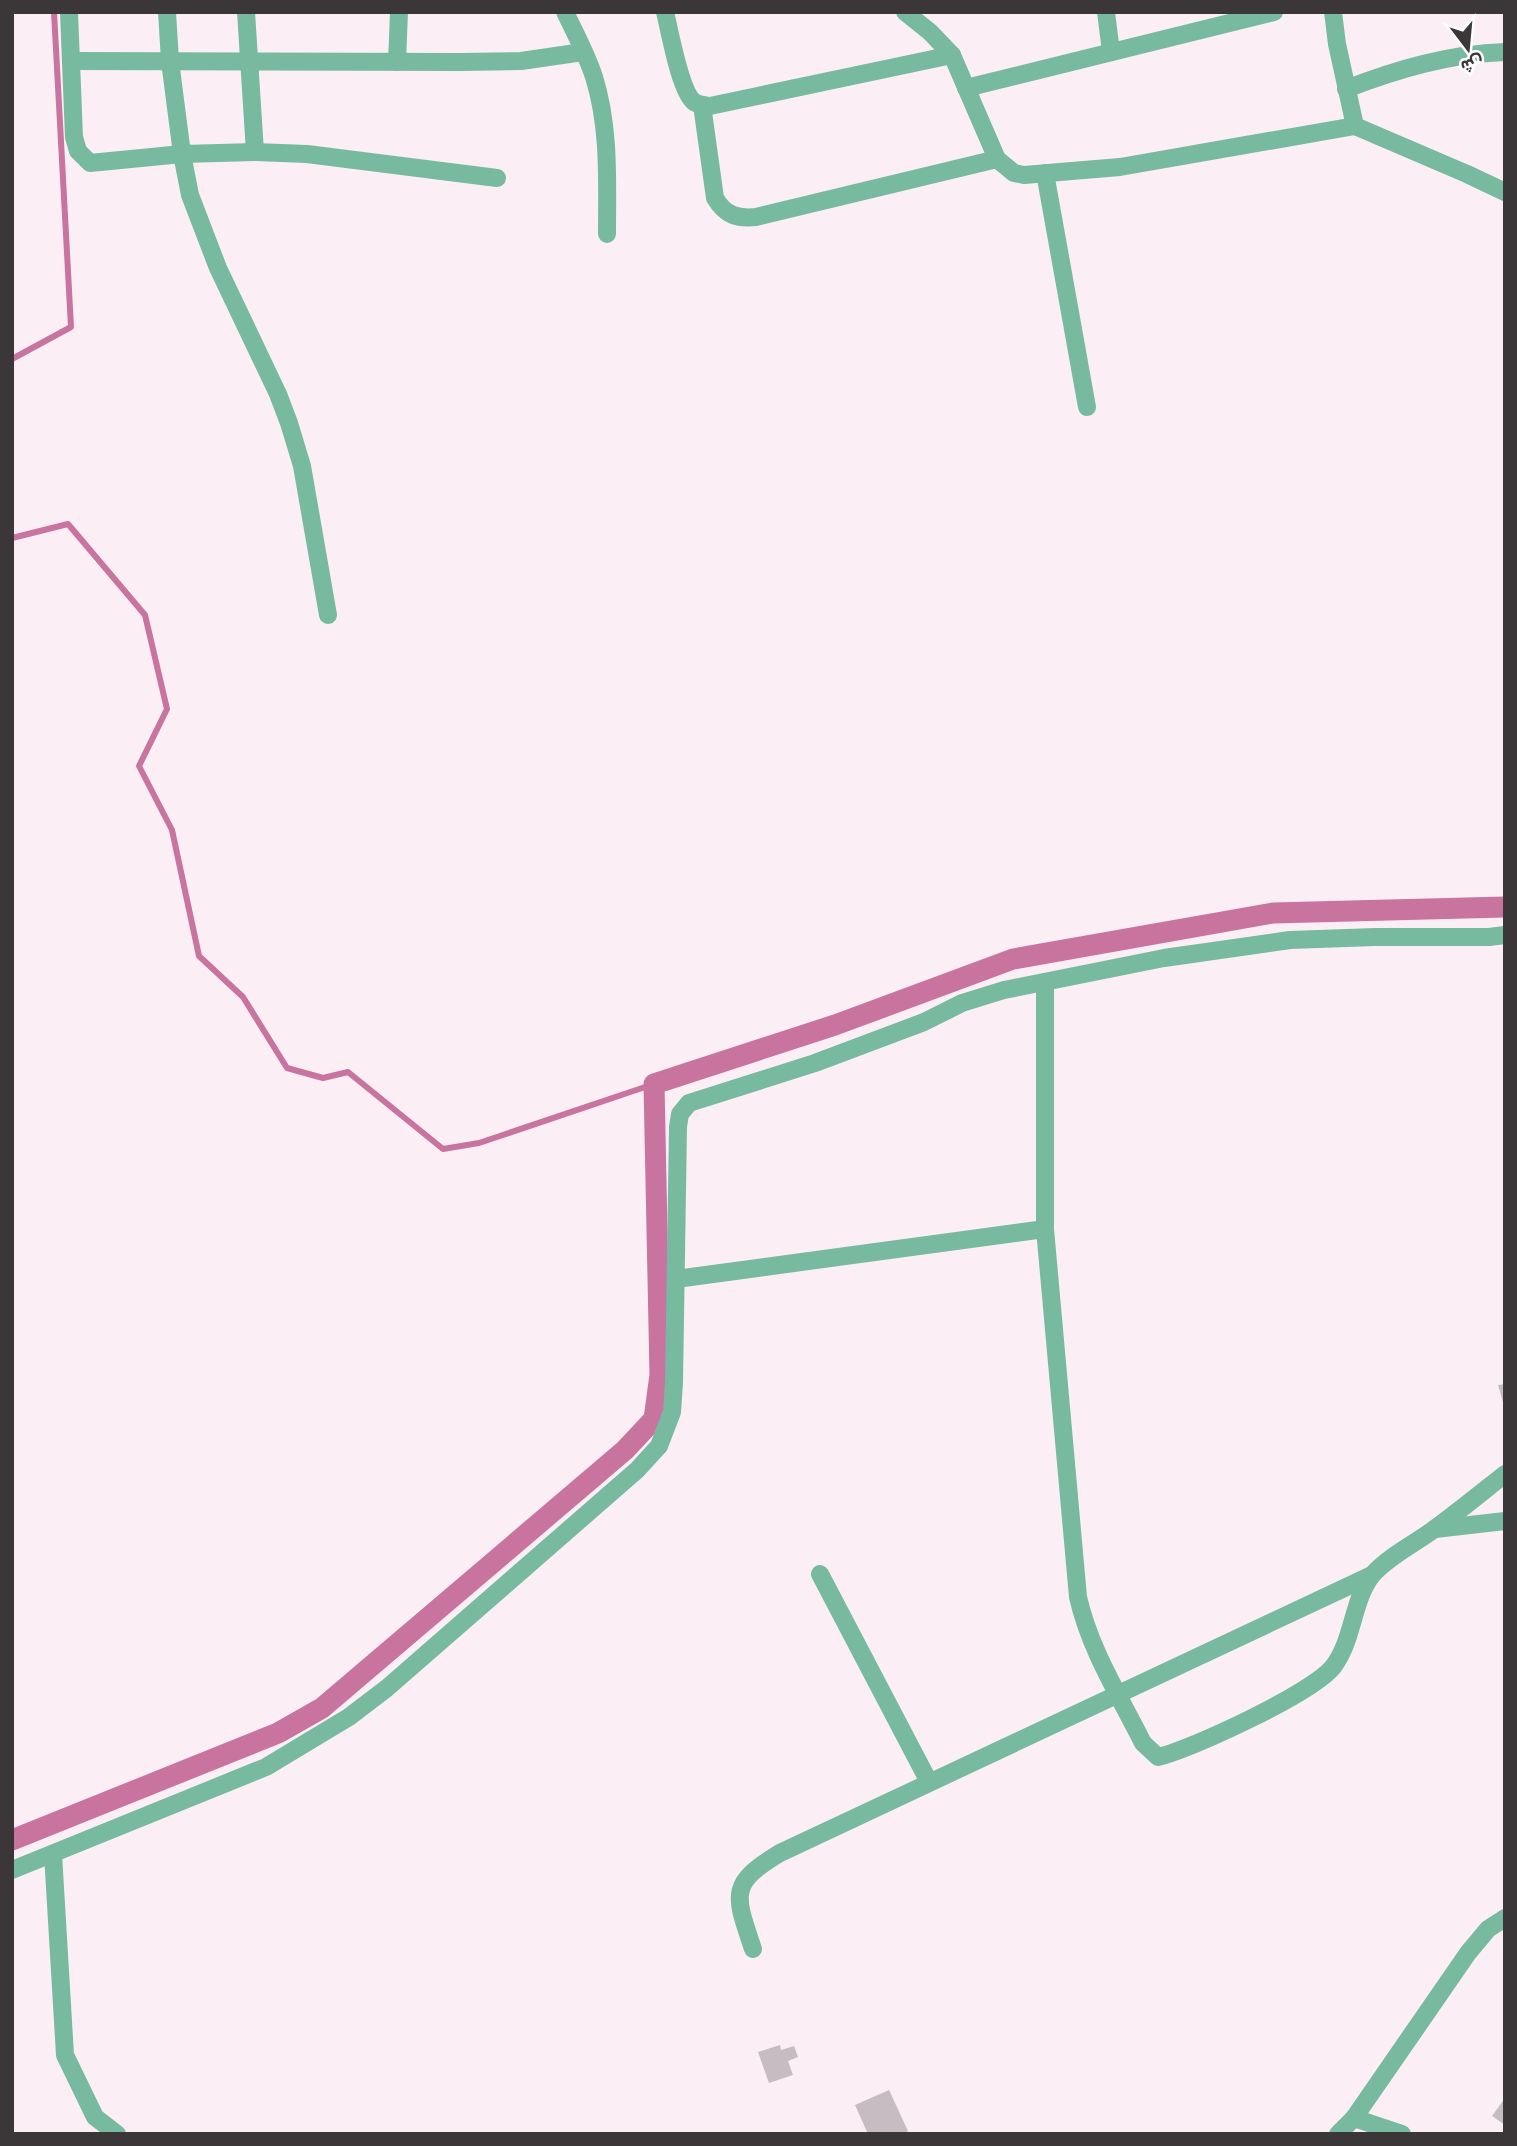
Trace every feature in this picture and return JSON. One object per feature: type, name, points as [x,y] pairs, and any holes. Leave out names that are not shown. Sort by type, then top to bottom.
[{"type":"street","points":[[69,12],[74,137],[83,158],[90,163],[182,154],[255,152],[330,156],[498,178]]},
{"type":"street","points":[[167,12],[170,61],[190,195],[232,302],[278,394],[289,423],[302,466],[328,615]]},
{"type":"street","points":[[246,12],[255,152]]},
{"type":"street","points":[[397,62],[398,12]]},
{"type":"street","points":[[565,12],[593,74],[602,107],[608,166],[607,234]]},
{"type":"street","points":[[665,12],[684,90],[695,103],[702,105],[710,106],[952,55]]},
{"type":"street","points":[[905,12],[930,32],[952,55],[997,159],[1014,173],[1024,175],[1120,167],[1355,126],[1505,192]]},
{"type":"street","points":[[1106,12],[1111,52]]},
{"type":"street","points":[[966,88],[1274,12]]},
{"type":"street","points":[[1333,12],[1355,126]]},
{"type":"street","points":[[71,61],[521,61],[583,52]]},
{"type":"street","points":[[1346,89],[1390,71],[1453,56],[1505,52]]},
{"type":"street","points":[[702,105],[715,198],[720,207],[737,217],[756,218],[997,159]]},
{"type":"street","points":[[1045,173],[1087,407]]},
{"type":"street","points":[[12,1870],[266,1767],[349,1717],[387,1688],[637,1470],[660,1446],[672,1412],[678,1127],[680,1114],[689,1103],[815,1063],[923,1022],[961,1003],[1004,990],[1164,958],[1290,940],[1505,935]]},
{"type":"street","points":[[1045,982],[1045,1229],[1078,1597],[1084,1624],[1094,1648],[1143,1743],[1158,1757],[1241,1723],[1312,1685],[1332,1667],[1348,1640],[1361,1595],[1372,1575]]},
{"type":"street","points":[[676,1279],[1045,1229]]},
{"type":"street","points":[[753,1949],[739,1901],[740,1889],[745,1879],[757,1867],[780,1853],[929,1782],[1372,1575],[1505,1474]]},
{"type":"street","points":[[1435,1529],[1505,1521]]},
{"type":"street","points":[[820,1574],[929,1782]]},
{"type":"street","points":[[53,1854],[65,2055],[95,2118],[117,2134]]},
{"type":"street","points":[[1338,2134],[1354,2118],[1468,1953],[1488,1929],[1505,1918]]},
{"type":"street","points":[[1354,2118],[1402,2134]]},
{"type":"building","points":[[1505,1384],[1505,1406],[1504,1406],[1498,1385]]},
{"type":"building","points":[[780,2045],[781,2050],[794,2046],[798,2057],[788,2061],[793,2075],[769,2083],[758,2052]]},
{"type":"building","points":[[889,2090],[908,2131],[903,2134],[868,2134],[855,2105]]},
{"type":"building","points":[[1505,2098],[1505,2125],[1492,2116]]},
{"type":"waterway","points":[[12,359],[71,327],[54,12]]},
{"type":"waterway","points":[[12,538],[68,524],[145,615],[167,709],[139,766],[172,830],[199,956],[243,997],[287,1068],[323,1078],[348,1072],[443,1149],[479,1143],[654,1084]]},
{"type":"waterway","points":[[12,1840],[278,1733],[322,1708],[625,1450],[654,1419],[660,1375],[654,1084],[835,1025],[1013,959],[1273,913],[1505,907]]}]
